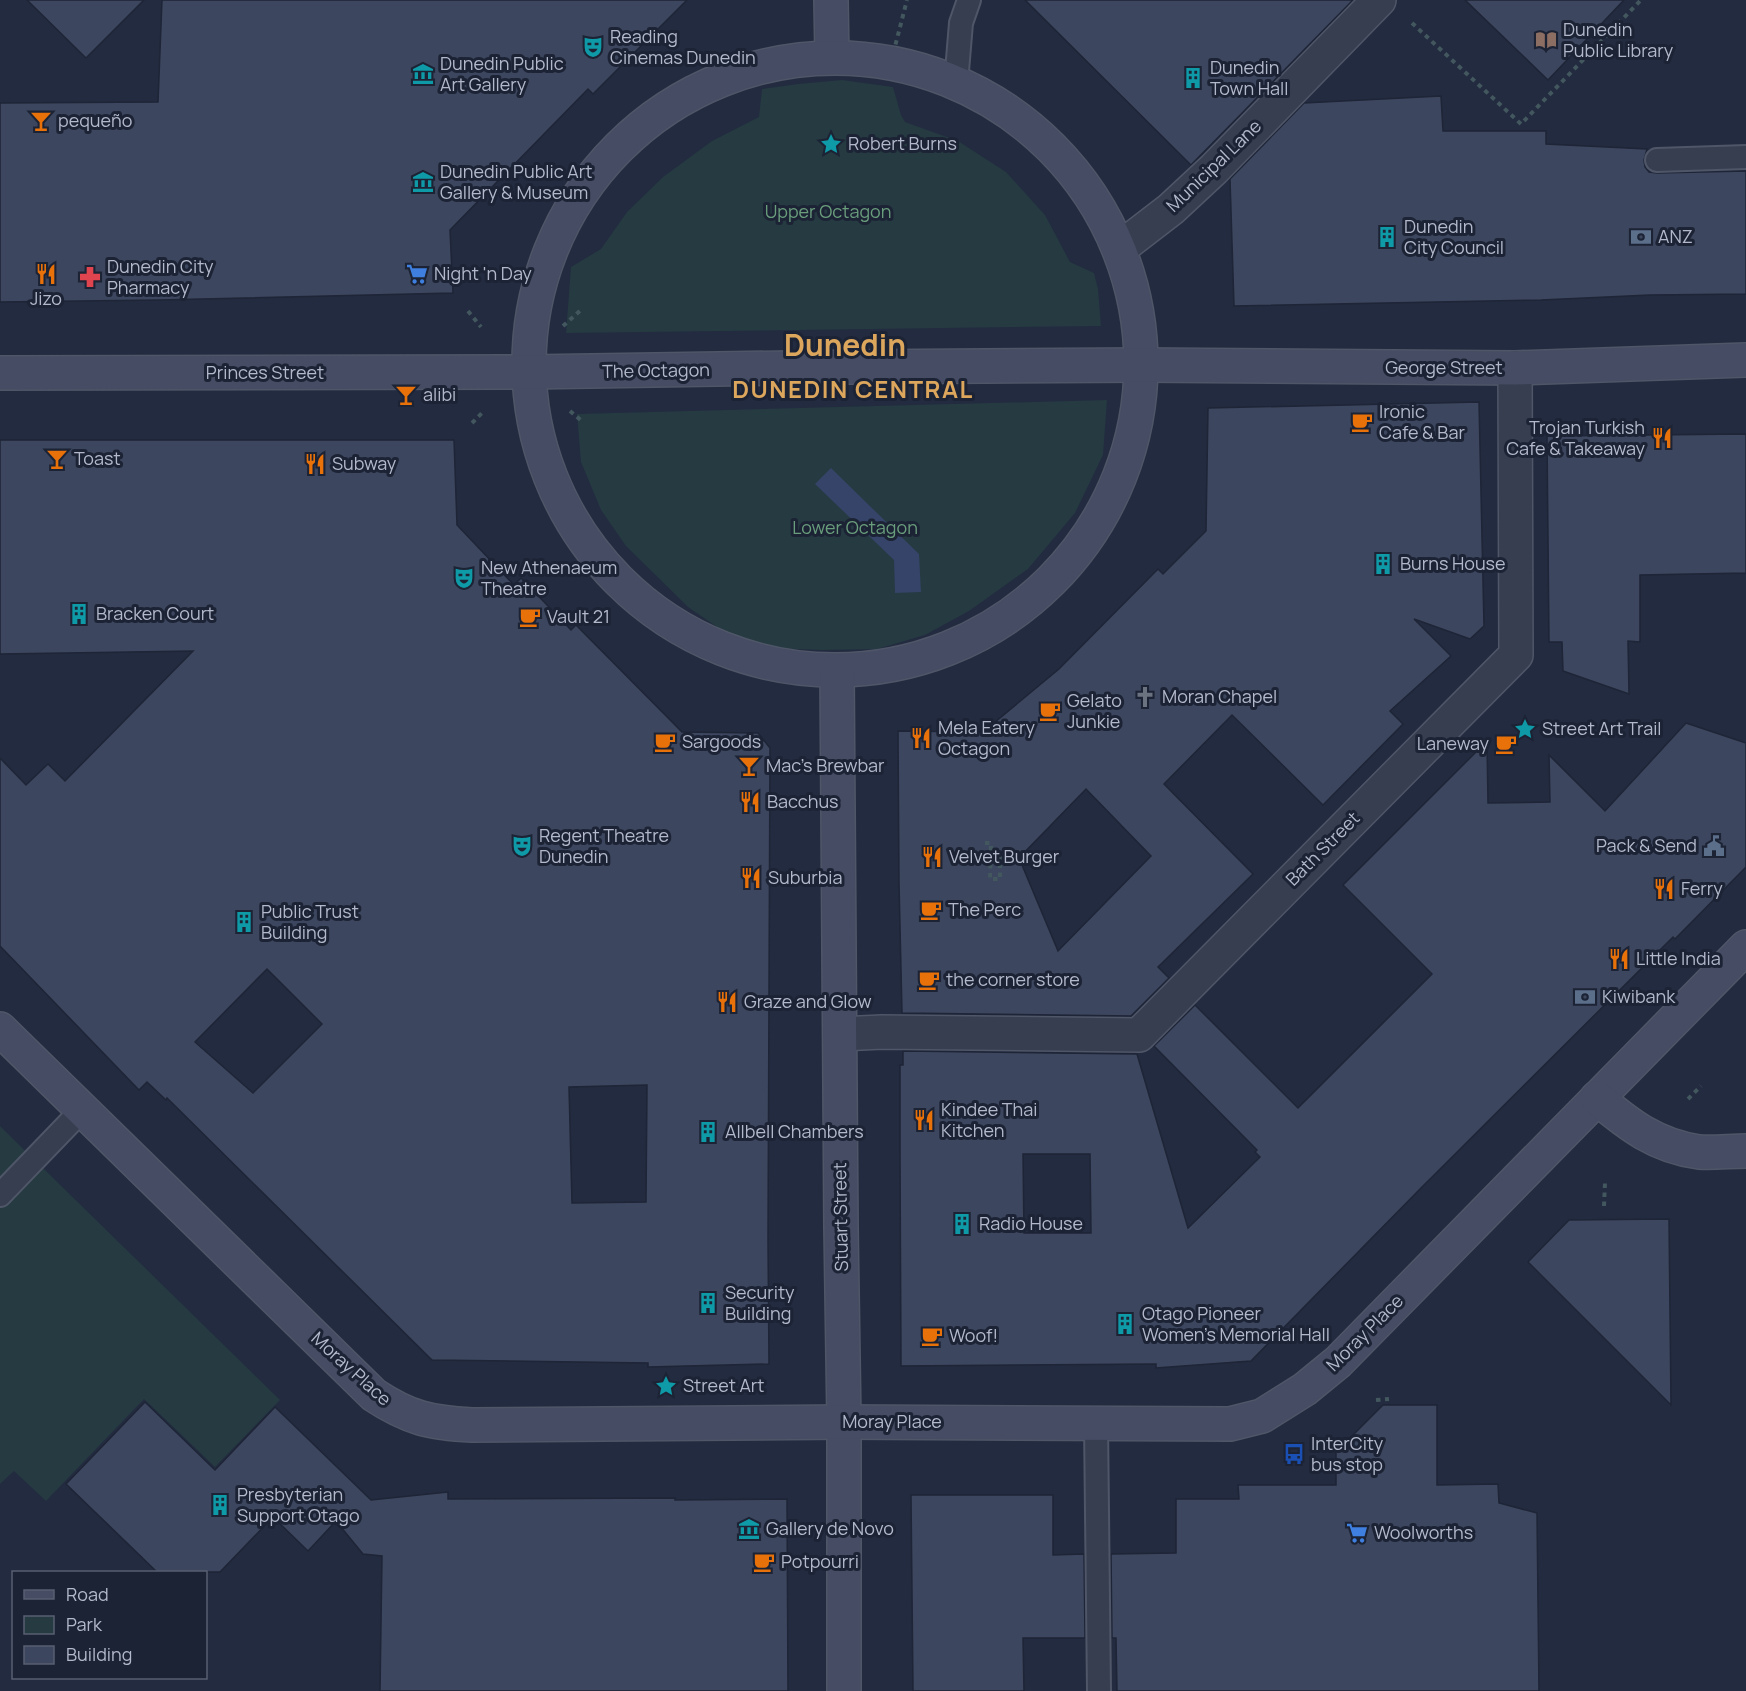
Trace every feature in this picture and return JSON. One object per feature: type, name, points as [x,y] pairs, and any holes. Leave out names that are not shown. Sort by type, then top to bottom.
[{"type":"main road","points":[[831,0],[832,57]]},
{"type":"main road","points":[[832,57],[872,59],[925,71],[956,82],[998,105],[1036,133],[1054,150],[1084,186],[1119,249],[1134,294],[1142,365],[1137,421],[1121,477],[1089,537],[1052,581],[1009,618],[948,650],[882,668],[837,671],[790,668],[721,649],[679,628],[640,600],[623,584],[591,549],[566,509],[547,466],[535,423],[529,351],[534,310],[542,278],[560,229],[582,192],[608,159],[638,129],[672,104],[710,84],[749,69],[790,60],[832,57]]},
{"type":"main road","name":"George Street","points":[[1142,365],[1515,368],[1746,360]]},
{"type":"main road","name":"The Octagon","points":[[530,372],[1142,365]]},
{"type":"main road","name":"Princes Street","points":[[0,373],[530,372]]},
{"type":"main road","name":"Stuart Street","points":[[837,671],[844,1422],[844,1691]]},
{"type":"main road","name":"Moray Place","points":[[0,1029],[374,1395],[394,1408],[420,1419],[444,1424],[472,1425],[844,1422],[1230,1424],[1262,1416],[1305,1389],[1338,1362],[1746,946]]},
{"type":"main road","points":[[1597,1098],[1629,1125],[1663,1143],[1700,1152],[1746,1151]]},
{"type":"street","name":"Municipal Lane","points":[[1119,249],[1171,209],[1392,8]]},
{"type":"street","name":"Bath Street","points":[[840,1034],[895,1032],[1139,1035],[1516,655],[1515,368]]},
{"type":"lane","points":[[956,82],[959,34],[969,0]]},
{"type":"lane","points":[[1658,160],[1746,157]]},
{"type":"lane","points":[[0,1195],[82,1110]]},
{"type":"lane","points":[[1096,1423],[1099,1691]]},
{"type":"path","points":[[891,63],[907,0]]},
{"type":"path","points":[[1392,8],[1521,124],[1641,0]]},
{"type":"path","points":[[564,326],[580,310]]},
{"type":"path","points":[[468,311],[481,327]]},
{"type":"path","points":[[570,411],[583,422]]},
{"type":"path","points":[[472,423],[482,413]]},
{"type":"path","points":[[985,843],[991,843],[990,879],[1000,879],[1000,852],[1026,853]]},
{"type":"path","points":[[1688,1098],[1701,1086]]},
{"type":"path","points":[[1604,1206],[1605,1182]]},
{"type":"path","points":[[1376,1400],[1389,1399]]},
{"type":"green space","name":"Upper Octagon","points":[[842,80],[893,87],[905,122],[958,141],[1006,172],[1045,215],[1070,262],[1094,273],[1098,289],[1101,326],[566,333],[571,267],[601,249],[627,212],[663,177],[712,141],[759,117],[762,89]]},
{"type":"green space","name":"Lower Octagon","points":[[1107,400],[1103,455],[1075,513],[1028,569],[969,611],[925,635],[877,649],[770,648],[723,631],[688,607],[626,546],[601,510],[581,462],[577,414]]},
{"type":"green space","points":[[0,1126],[280,1400],[215,1467],[144,1399],[46,1501],[14,1471],[0,1484]]},
{"type":"water","points":[[831,468],[919,554],[921,592],[895,593],[894,560],[815,484]]},
{"type":"building","points":[[27,0],[144,0],[86,58]]},
{"type":"building","points":[[162,0],[687,0],[593,94],[588,89],[450,230],[453,293],[0,302],[0,103],[158,102]]},
{"type":"building","name":"Dunedin Town Hall","points":[[1025,0],[1353,0],[1191,165]]},
{"type":"building","name":"Dunedin Public Library","points":[[1465,0],[1624,0],[1548,80]]},
{"type":"building","name":"Dunedin City Council","points":[[1441,96],[1443,131],[1546,131],[1546,144],[1647,149],[1644,160],[1649,172],[1746,171],[1746,294],[1234,306],[1230,179],[1304,103]]},
{"type":"building","points":[[1479,402],[1484,626],[1470,639],[1414,619],[1451,656],[1390,711],[1403,724],[1323,805],[1232,715],[1164,784],[1253,874],[1158,967],[1169,978],[1131,1016],[902,1013],[898,731],[983,732],[1059,669],[1158,569],[1163,574],[1206,531],[1208,408]],"holes":[[[1086,789],[1151,856],[1058,951],[1019,858]]]},
{"type":"building","points":[[1746,434],[1746,573],[1640,575],[1640,642],[1628,641],[1629,694],[1563,671],[1562,642],[1549,642],[1547,436]]},
{"type":"building","points":[[0,440],[454,440],[457,525],[514,585],[521,578],[571,630],[576,625],[682,732],[758,733],[770,748],[769,1364],[648,1367],[648,1363],[432,1360],[167,1098],[166,1100],[147,1082],[139,1090],[0,946],[0,758],[26,785],[48,764],[65,781],[193,651],[0,654]],"holes":[[[267,969],[322,1024],[253,1093],[195,1042]],[[647,1085],[646,1202],[572,1203],[569,1087]]]},
{"type":"building","points":[[1686,723],[1746,743],[1746,867],[1419,1190],[1251,1361],[1156,1368],[1156,1364],[901,1366],[900,1065],[903,1065],[903,1051],[1137,1054],[1188,1228],[1260,1157],[1255,1152],[1257,1150],[1154,1046],[1195,1005],[1298,1108],[1432,974],[1343,885],[1487,741],[1488,803],[1550,802],[1549,755],[1605,811]],"holes":[[[1023,1154],[1090,1154],[1091,1233],[1024,1233]]]},
{"type":"building","points":[[1669,1219],[1671,1405],[1528,1262],[1569,1220]]},
{"type":"building","points":[[145,1402],[215,1470],[275,1407],[371,1500],[448,1492],[448,1499],[787,1499],[788,1691],[380,1691],[382,1556],[363,1554],[336,1521],[308,1551],[273,1517],[220,1572],[156,1571],[66,1484]]},
{"type":"building","name":"Woolworths","points":[[1383,1405],[1437,1405],[1437,1485],[1498,1484],[1499,1503],[1537,1513],[1539,1691],[1117,1691],[1116,1638],[1112,1638],[1111,1554],[1176,1553],[1176,1499],[1239,1499],[1238,1485],[1336,1485],[1336,1452]]},
{"type":"building","points":[[911,1495],[1053,1495],[1053,1555],[1084,1554],[1085,1638],[1023,1638],[1024,1691],[913,1691]]},
{"type":"place","name":"Dunedin Public Library","points":[[1546,40]]},
{"type":"place","name":"Reading Cinemas Dunedin","points":[[593,47]]},
{"type":"place","name":"Dunedin Public Art Gallery","points":[[423,74]]},
{"type":"place","name":"Dunedin Town Hall","points":[[1193,78]]},
{"type":"place","name":"pequeño","points":[[41,121]]},
{"type":"place","name":"Robert Burns","points":[[831,144]]},
{"type":"place","name":"Dunedin Public Art Gallery & Museum","points":[[423,182]]},
{"type":"place","name":"Dunedin City Council","points":[[1387,237]]},
{"type":"place","name":"ANZ","points":[[1641,237]]},
{"type":"place","name":"Jizo","points":[[46,274]]},
{"type":"place","name":"Night 'n Day","points":[[417,274]]},
{"type":"place","name":"Dunedin City Pharmacy","points":[[90,277]]},
{"type":"place","name":"alibi","points":[[406,395]]},
{"type":"place","name":"Ironic Cafe & Bar","points":[[1362,422]]},
{"type":"place","name":"Trojan Turkish Cafe & Takeaway","points":[[1662,438]]},
{"type":"place","name":"Toast","points":[[57,459]]},
{"type":"place","name":"Subway","points":[[315,464]]},
{"type":"place","name":"Burns House","points":[[1383,564]]},
{"type":"place","name":"New Athenaeum Theatre","points":[[464,578]]},
{"type":"place","name":"Bracken Court","points":[[79,614]]},
{"type":"place","name":"Vault 21","points":[[530,617]]},
{"type":"place","name":"Moran Chapel","points":[[1145,697]]},
{"type":"place","name":"Gelato Junkie","points":[[1050,711]]},
{"type":"place","name":"Street Art Trail","points":[[1525,729]]},
{"type":"place","name":"Mela Eatery Octagon","points":[[921,738]]},
{"type":"place","name":"Sargoods","points":[[665,742]]},
{"type":"place","name":"Laneway","points":[[1506,744]]},
{"type":"place","name":"Mac's Brewbar","points":[[749,766]]},
{"type":"place","name":"Bacchus","points":[[750,802]]},
{"type":"place","name":"Regent Theatre Dunedin","points":[[522,846]]},
{"type":"place","name":"Pack & Send","points":[[1714,846]]},
{"type":"place","name":"Velvet Burger","points":[[932,857]]},
{"type":"place","name":"Suburbia","points":[[751,878]]},
{"type":"place","name":"Ferry","points":[[1664,889]]},
{"type":"place","name":"The Perc","points":[[931,910]]},
{"type":"place","name":"Public Trust Building","points":[[244,922]]},
{"type":"place","name":"Little India","points":[[1619,959]]},
{"type":"place","name":"the corner store","points":[[929,980]]},
{"type":"place","name":"Kiwibank","points":[[1585,997]]},
{"type":"place","name":"Graze and Glow","points":[[727,1002]]},
{"type":"place","name":"Kindee Thai Kitchen","points":[[924,1120]]},
{"type":"place","name":"Allbell Chambers","points":[[708,1132]]},
{"type":"place","name":"Radio House","points":[[962,1224]]},
{"type":"place","name":"Security Building","points":[[708,1303]]},
{"type":"place","name":"Otago Pioneer Women's Memorial Hall","points":[[1125,1324]]},
{"type":"place","name":"Woof!","points":[[932,1336]]},
{"type":"place","name":"Street Art","points":[[666,1386]]},
{"type":"place","name":"InterCity bus stop","points":[[1294,1454]]},
{"type":"place","name":"Presbyterian Support Otago","points":[[220,1505]]},
{"type":"place","name":"Gallery de Novo","points":[[749,1529]]},
{"type":"place","name":"Woolworths","points":[[1357,1533]]},
{"type":"place","name":"Potpourri","points":[[764,1562]]},
{"type":"district","name":"Dunedin","points":[[845,346]]},
{"type":"district","name":"DUNEDIN CENTRAL","points":[[853,390]]}]
